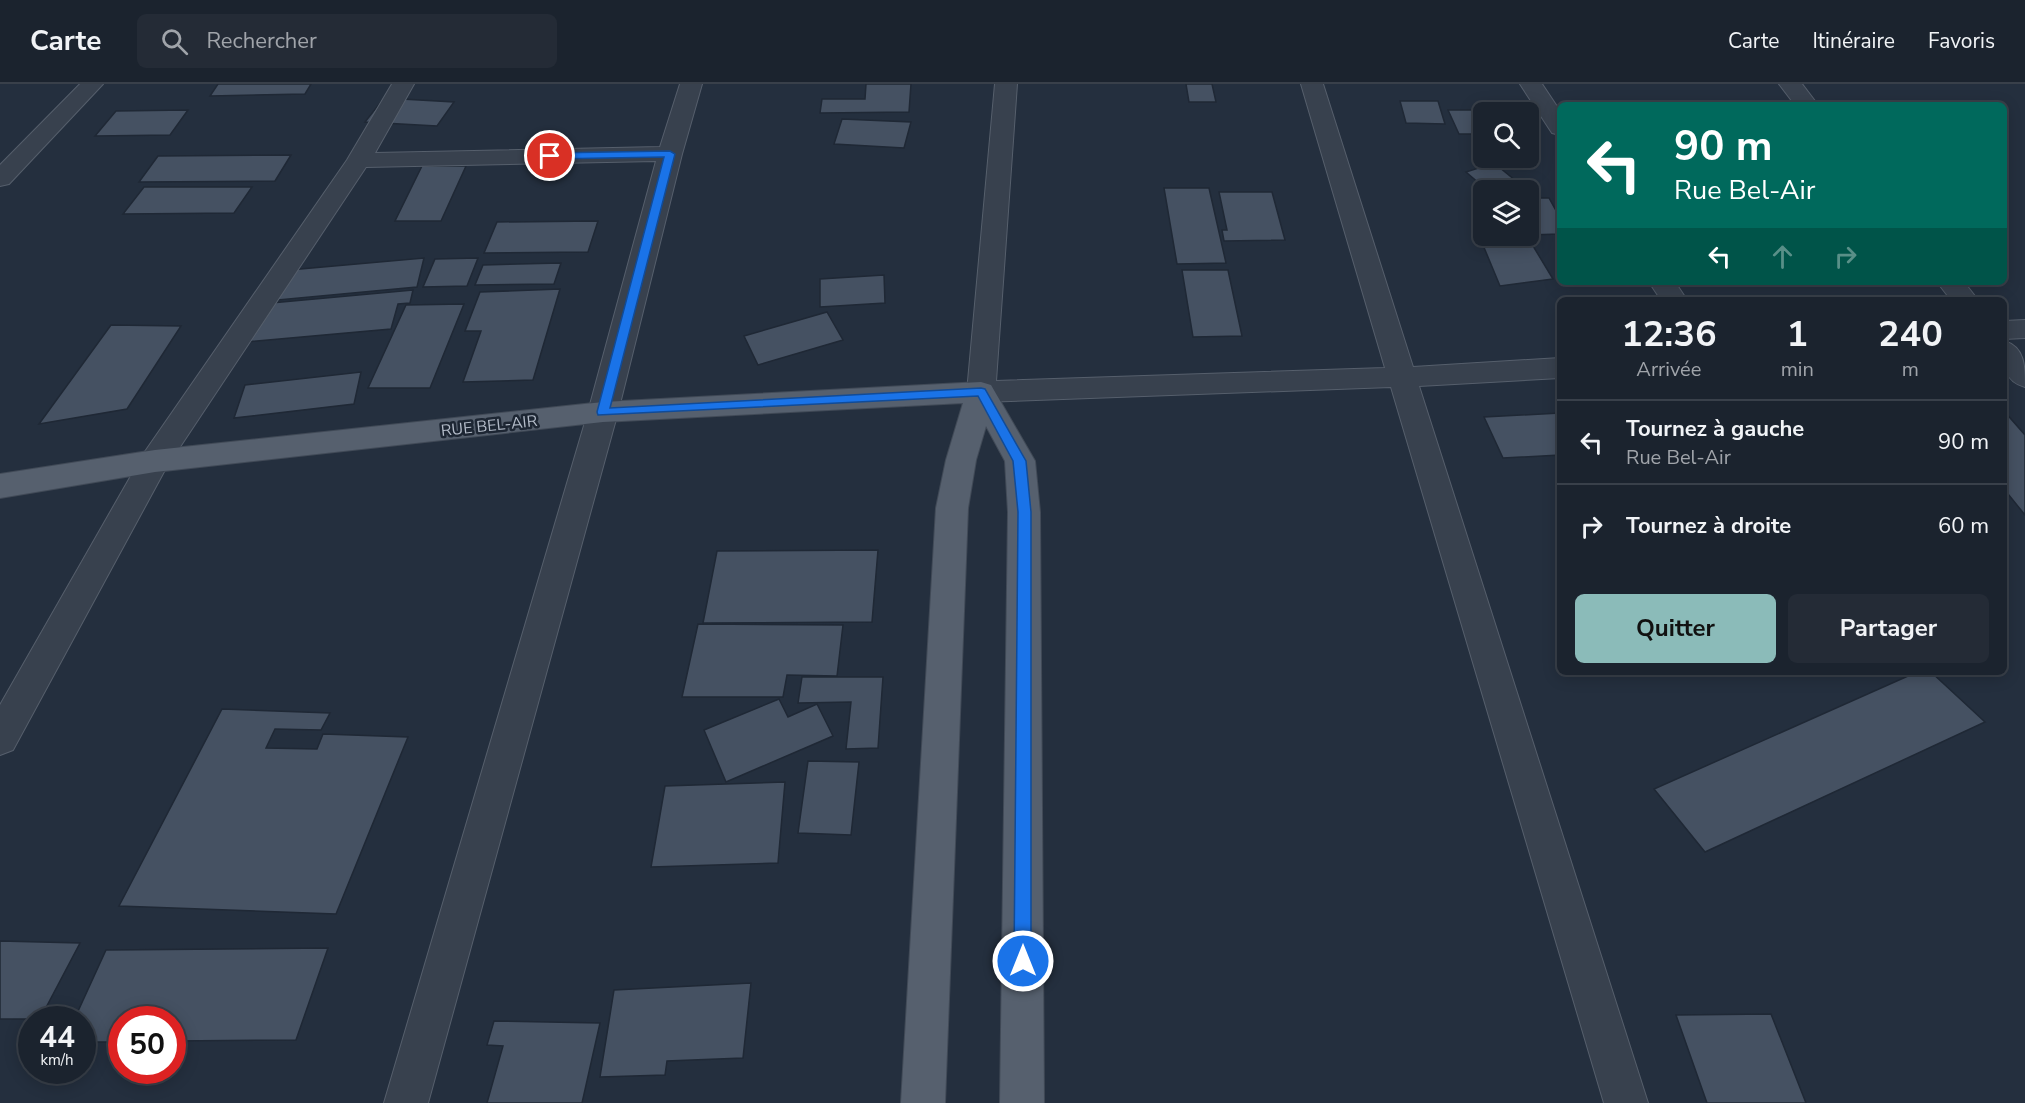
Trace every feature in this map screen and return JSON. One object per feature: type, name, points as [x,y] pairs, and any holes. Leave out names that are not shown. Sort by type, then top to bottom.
[{"type":"main road","name":"RUE BEL-AIR","points":[[0,486],[155,461],[603,412],[981,392]]},
{"type":"main road","points":[[923,1103],[952,508],[961,460],[981,392]]},
{"type":"main road","points":[[981,392],[1020,461],[1024,512],[1022,1103]]},
{"type":"street","points":[[0,179],[92,84]]},
{"type":"street","points":[[0,739],[155,461],[359,160],[403,84]]},
{"type":"street","points":[[406,1103],[603,412],[670,154],[692,84]]},
{"type":"street","points":[[1006,84],[981,392],[1403,377],[1557,368]]},
{"type":"street","points":[[1312,84],[1626,1103]]},
{"type":"street","points":[[1531,84],[1557,123]]},
{"type":"street","points":[[1790,84],[1805,102]]},
{"type":"street","points":[[359,160],[670,154]]},
{"type":"street","points":[[1952,285],[1962,297]]},
{"type":"street","points":[[2007,330],[2025,329]]},
{"type":"street","points":[[2007,354],[2025,377]]},
{"type":"building","points":[[218,84],[311,84],[305,94],[210,96]]},
{"type":"building","points":[[866,84],[911,84],[909,112],[820,113],[822,99],[865,99]]},
{"type":"building","points":[[1186,84],[1212,84],[1216,102],[1189,102]]},
{"type":"building","points":[[384,98],[454,102],[437,126],[365,122]]},
{"type":"building","points":[[1400,101],[1438,101],[1445,124],[1406,123]]},
{"type":"building","points":[[188,110],[170,135],[95,136],[116,111]]},
{"type":"building","points":[[1448,110],[1473,110],[1473,134],[1459,134]]},
{"type":"building","points":[[842,119],[911,122],[904,148],[834,144]]},
{"type":"building","points":[[291,155],[275,181],[139,182],[158,156]]},
{"type":"building","points":[[422,166],[466,166],[441,221],[395,221]]},
{"type":"building","points":[[1478,168],[1500,168],[1515,180],[1475,180],[1466,172]]},
{"type":"building","points":[[144,187],[252,187],[234,213],[123,214]]},
{"type":"building","points":[[1164,188],[1209,188],[1226,263],[1177,264]]},
{"type":"building","points":[[1219,192],[1272,192],[1285,240],[1224,241],[1222,230],[1227,230]]},
{"type":"building","points":[[1539,198],[1549,198],[1557,213],[1557,234],[1539,235]]},
{"type":"building","points":[[598,221],[588,252],[484,253],[497,222]]},
{"type":"building","points":[[1483,246],[1533,246],[1553,279],[1500,286]]},
{"type":"building","points":[[424,258],[417,287],[267,301],[278,271]]},
{"type":"building","points":[[478,258],[467,286],[423,287],[435,259]]},
{"type":"building","points":[[561,263],[554,284],[475,285],[483,265]]},
{"type":"building","points":[[1182,270],[1228,270],[1242,336],[1193,337]]},
{"type":"building","points":[[884,275],[885,303],[820,307],[820,279]]},
{"type":"building","points":[[560,289],[533,380],[463,382],[481,331],[465,331],[480,292]]},
{"type":"building","points":[[413,290],[410,303],[398,304],[391,329],[246,342],[260,304]]},
{"type":"building","points":[[464,304],[430,388],[368,388],[406,305]]},
{"type":"building","points":[[827,312],[843,340],[758,365],[744,336]]},
{"type":"building","points":[[111,325],[181,326],[127,409],[39,424]]},
{"type":"building","points":[[361,372],[354,404],[234,418],[245,385]]},
{"type":"building","points":[[1557,413],[1557,455],[1503,458],[1484,417]]},
{"type":"building","points":[[2007,414],[2025,435],[2025,515],[2007,493]]},
{"type":"building","points":[[878,550],[872,622],[703,623],[717,551]]},
{"type":"building","points":[[698,624],[843,625],[837,676],[787,675],[783,697],[682,697]]},
{"type":"building","points":[[1910,675],[1934,675],[1985,722],[1705,852],[1654,789]]},
{"type":"building","points":[[802,677],[883,677],[878,748],[846,749],[851,702],[798,703]]},
{"type":"building","points":[[779,699],[788,717],[817,704],[833,736],[726,782],[704,730]]},
{"type":"building","points":[[222,709],[330,713],[321,730],[275,729],[266,748],[317,749],[323,734],[408,737],[336,914],[119,906]]},
{"type":"building","points":[[808,761],[859,762],[851,835],[798,833]]},
{"type":"building","points":[[785,782],[778,863],[651,867],[665,786]]},
{"type":"building","points":[[0,941],[80,943],[47,1006],[18,1006],[18,1019],[0,1019]]},
{"type":"building","points":[[328,948],[296,1040],[186,1041],[186,1006],[108,1006],[108,1042],[96,1042],[96,1006],[80,1006],[106,950]]},
{"type":"building","points":[[751,983],[743,1058],[667,1061],[665,1075],[600,1077],[614,990]]},
{"type":"building","points":[[1771,1014],[1806,1103],[1707,1103],[1676,1015]]},
{"type":"building","points":[[494,1021],[600,1023],[582,1103],[487,1103],[503,1046],[487,1045]]},
{"type":"route","points":[[550,156],[670,154],[603,412],[981,392],[1020,461],[1024,512],[1023,961]]}]
